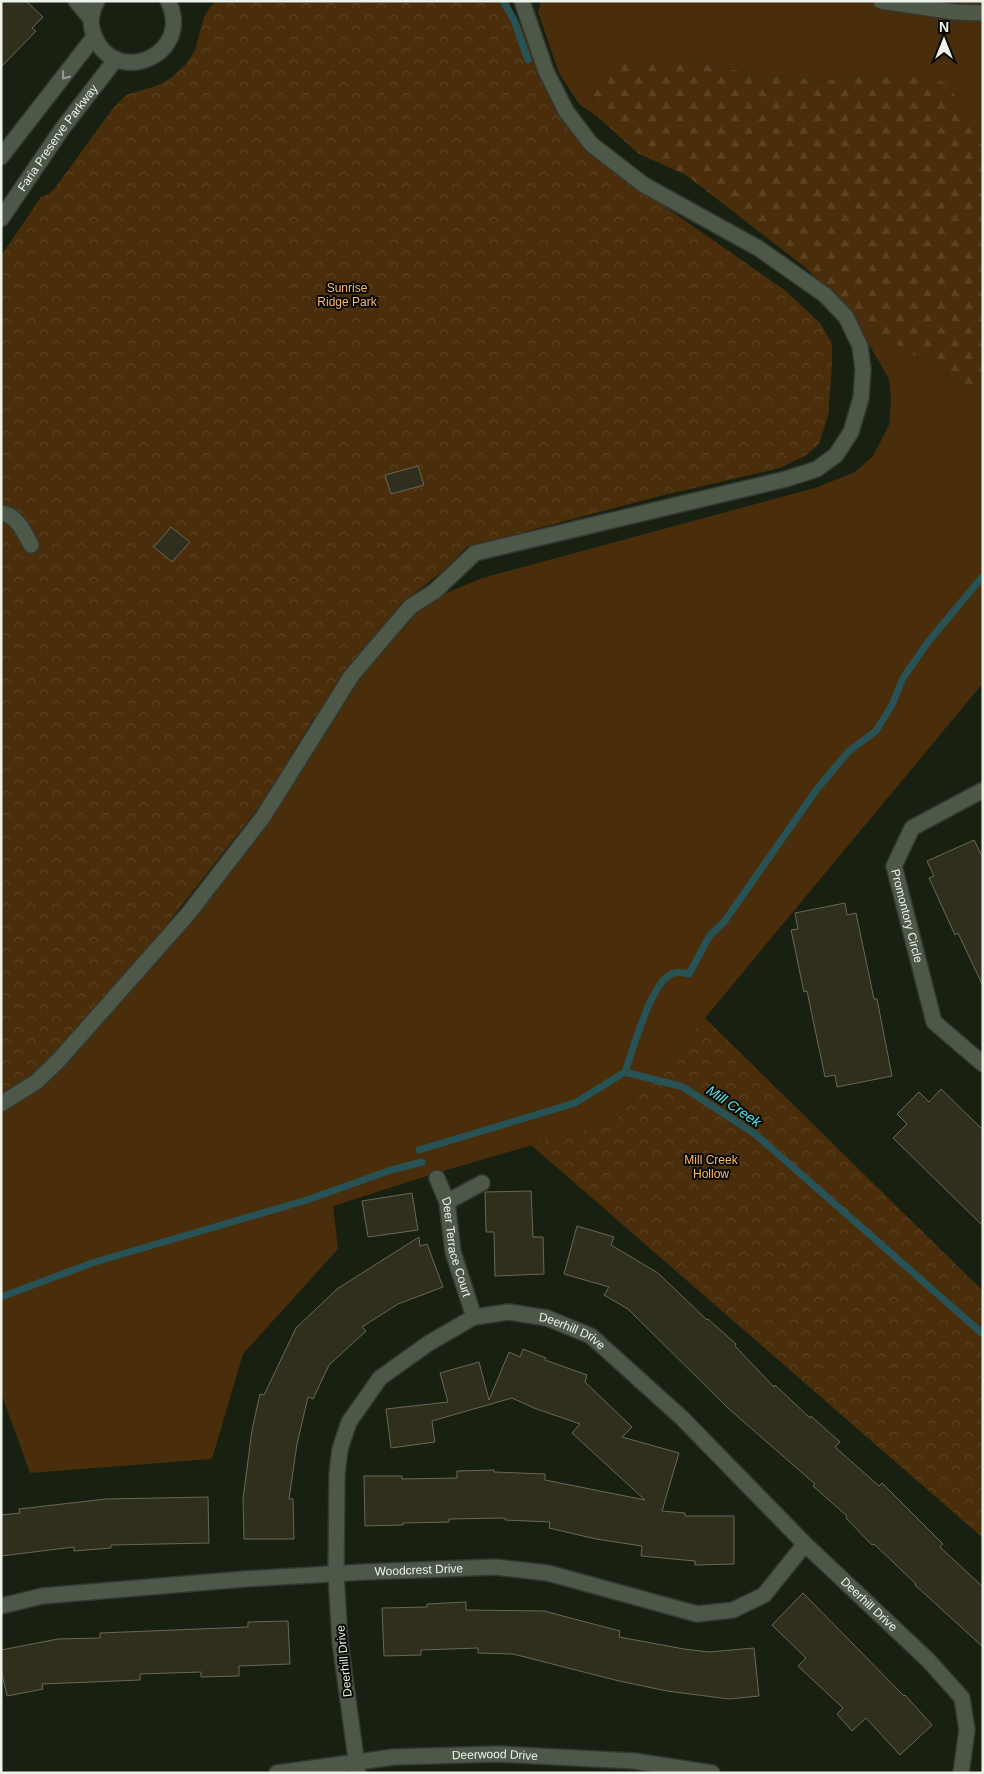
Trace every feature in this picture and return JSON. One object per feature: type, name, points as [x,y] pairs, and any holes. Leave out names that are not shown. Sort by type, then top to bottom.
[{"type":"street","points":[[76,1],[91,19]]},
{"type":"street","points":[[97,1],[91,19],[97,43],[116,60],[129,63],[143,62],[155,56],[165,47],[172,35],[174,22],[173,4]]},
{"type":"street","points":[[1,1104],[36,1082],[58,1061],[188,914],[262,817],[352,675],[410,607],[435,591],[475,553],[776,481],[817,469],[836,455],[851,432],[860,398],[863,369],[860,346],[846,317],[825,295],[758,248],[644,185],[591,144],[566,111],[546,71],[522,1]]},
{"type":"street","points":[[881,1],[955,12],[983,13]]},
{"type":"street","points":[[1,158],[94,37]]},
{"type":"street","name":"Faria Preserve Parkway","points":[[1,219],[62,129],[116,60]]},
{"type":"street","points":[[1,512],[8,513],[20,524],[31,545]]},
{"type":"street","name":"Promontory Circle","points":[[983,790],[912,828],[894,866],[934,1022],[983,1064]]},
{"type":"street","name":"Deer Terrace Court","points":[[437,1178],[447,1202],[453,1252],[474,1317]]},
{"type":"street","points":[[447,1202],[482,1183]]},
{"type":"street","name":"Deerhill Drive","points":[[357,1768],[340,1642],[336,1573],[340,1449],[349,1422],[380,1378],[429,1343],[474,1317],[509,1312],[547,1318],[591,1336],[682,1418],[805,1544],[930,1661],[962,1698],[967,1730],[961,1773]]},
{"type":"street","name":"Woodcrest Drive","points":[[1,1606],[42,1596],[336,1573],[496,1567],[548,1573],[610,1588],[697,1614],[734,1610],[764,1595],[805,1544]]},
{"type":"street","name":"Deerwood Drive","points":[[277,1773],[357,1768],[394,1757],[498,1754],[634,1761],[712,1773]]},
{"type":"green space","name":"Sunrise Ridge Park","points":[[216,1],[508,1],[529,42],[554,105],[578,139],[621,176],[786,291],[821,324],[832,344],[828,416],[819,444],[805,456],[780,468],[664,495],[467,547],[445,569],[409,598],[361,652],[312,721],[262,803],[138,961],[40,1072],[1,1096],[1,256],[41,197],[49,194],[55,188],[114,107],[126,95],[156,86],[171,78],[186,64],[195,50],[204,17]]},
{"type":"green space","points":[[541,1],[983,1],[983,146],[893,72],[821,81],[750,73],[686,61],[588,80],[599,118],[579,104],[559,73],[538,12]]},
{"type":"green space","points":[[618,59],[686,61],[750,73],[821,81],[893,72],[948,83],[977,140],[983,146],[983,395],[885,338],[854,317],[806,268],[686,175],[639,154],[599,118],[588,80]]},
{"type":"green space","points":[[850,312],[885,338],[983,395],[983,683],[705,1018],[615,1121],[433,1174],[333,1206],[338,1249],[243,1354],[212,1459],[30,1473],[1,1393],[1,1110],[45,1085],[215,894],[362,674],[403,623],[437,597],[482,578],[815,488],[855,472],[873,456],[889,425],[891,400],[889,379]]},
{"type":"green space","name":"Mill Creek Hollow","points":[[705,1018],[983,1291],[983,1538],[531,1145],[615,1121]]},
{"type":"building","points":[[1,1],[26,1],[43,17],[32,28],[36,31],[1,67]]},
{"type":"building","points":[[418,466],[424,485],[391,494],[385,475]]},
{"type":"building","points":[[171,527],[190,542],[172,562],[154,547]]},
{"type":"building","points":[[974,840],[983,858],[983,986],[958,933],[955,935],[929,878],[934,876],[927,861]]},
{"type":"building","points":[[845,903],[847,915],[856,913],[874,999],[877,999],[892,1076],[837,1087],[835,1075],[825,1077],[807,991],[804,992],[791,930],[798,929],[795,913]]},
{"type":"building","points":[[941,1089],[983,1130],[983,1226],[893,1138],[907,1124],[897,1114],[919,1092],[929,1102]]},
{"type":"building","points":[[531,1191],[533,1237],[543,1237],[544,1274],[495,1276],[494,1232],[486,1232],[485,1192]]},
{"type":"building","points":[[412,1193],[418,1230],[368,1237],[362,1201]]},
{"type":"building","points":[[577,1226],[614,1237],[611,1245],[658,1273],[707,1320],[736,1344],[735,1346],[774,1387],[775,1385],[810,1418],[811,1416],[840,1442],[835,1447],[879,1486],[882,1483],[943,1544],[940,1547],[983,1587],[983,1647],[915,1585],[874,1544],[872,1545],[846,1518],[847,1516],[813,1486],[815,1484],[729,1409],[628,1309],[604,1295],[609,1287],[564,1274]]},
{"type":"building","points":[[419,1237],[420,1246],[427,1244],[443,1287],[398,1304],[362,1327],[366,1331],[329,1365],[313,1399],[308,1397],[297,1444],[289,1499],[293,1499],[294,1539],[244,1539],[243,1499],[252,1430],[260,1394],[264,1395],[296,1328],[337,1289]]},
{"type":"building","points":[[523,1349],[546,1358],[545,1360],[587,1375],[585,1382],[632,1427],[622,1437],[679,1453],[662,1511],[685,1513],[685,1516],[734,1516],[734,1564],[695,1565],[695,1561],[641,1556],[642,1546],[596,1539],[549,1528],[550,1522],[505,1520],[505,1518],[449,1519],[449,1522],[365,1526],[364,1476],[402,1476],[402,1479],[457,1478],[457,1471],[494,1470],[494,1472],[545,1474],[545,1480],[645,1500],[572,1433],[580,1424],[512,1398],[432,1421],[435,1442],[391,1448],[386,1409],[448,1402],[440,1373],[479,1362],[489,1400],[509,1352],[520,1357]]},
{"type":"building","points":[[208,1497],[209,1543],[111,1545],[111,1548],[74,1551],[74,1547],[1,1556],[1,1515],[20,1513],[19,1509],[106,1499]]},
{"type":"building","points":[[803,1593],[905,1695],[932,1725],[900,1755],[866,1718],[852,1731],[837,1714],[843,1708],[798,1666],[806,1658],[772,1625]]},
{"type":"building","points":[[466,1602],[466,1610],[544,1611],[620,1631],[619,1637],[684,1649],[709,1652],[754,1648],[759,1696],[729,1699],[667,1691],[513,1654],[478,1653],[478,1648],[421,1650],[421,1655],[384,1656],[382,1608],[427,1607],[427,1604]]},
{"type":"building","points":[[288,1621],[290,1664],[239,1666],[239,1676],[201,1677],[201,1672],[140,1674],[140,1680],[42,1684],[43,1689],[7,1696],[1,1669],[1,1650],[58,1639],[100,1638],[100,1633],[248,1627],[248,1622]]},
{"type":"waterway","points":[[503,1],[514,20],[528,60]]},
{"type":"waterway","points":[[625,1072],[642,1021],[660,984],[672,974],[680,972],[689,974],[710,935],[724,922],[817,789],[849,751],[876,731],[892,705],[903,678],[928,642],[983,576]]},
{"type":"waterway","name":"Mill Creek","points":[[419,1150],[575,1103],[625,1072],[683,1087],[755,1134],[983,1334]]},
{"type":"waterway","points":[[95,1262],[307,1200],[391,1170],[422,1162]]},
{"type":"waterway","points":[[1,1297],[92,1263]]}]
